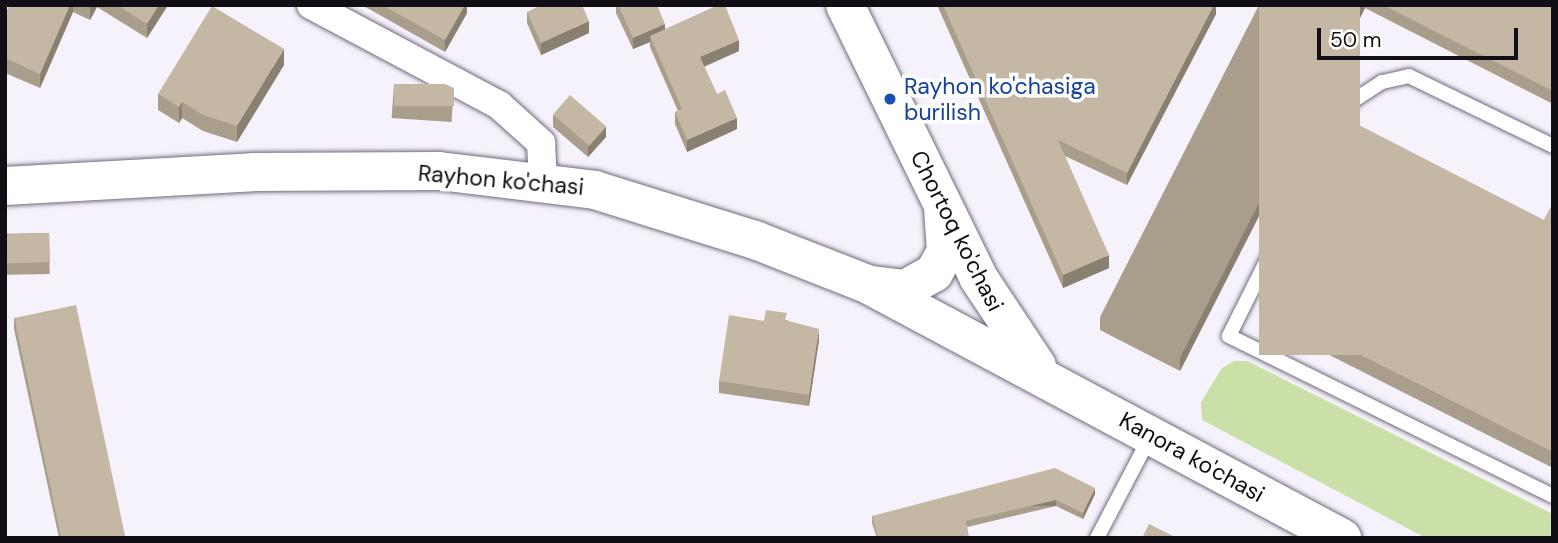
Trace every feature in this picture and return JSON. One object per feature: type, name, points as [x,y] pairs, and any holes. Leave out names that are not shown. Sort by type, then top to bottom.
[{"type":"street","points":[[311,5],[499,105],[541,143],[543,180]]},
{"type":"street","name":"Chortoq ko'chasi","points":[[845,5],[940,202],[1003,320],[1043,373]]},
{"type":"street","name":"Rayhon ko'chasi","points":[[5,186],[253,172],[439,172],[543,180],[647,203],[867,284],[1043,373]]},
{"type":"street","points":[[867,284],[905,289],[934,273],[947,241],[940,202]]},
{"type":"street","name":"Kanora ko'chasi","points":[[1043,373],[1151,436],[1342,538]]},
{"type":"lane","points":[[1553,146],[1409,76],[1382,82],[1353,101],[1331,132],[1229,336],[1553,496]]},
{"type":"lane","points":[[1097,538],[1151,436]]},
{"type":"green space","points":[[1234,361],[1247,361],[1553,514],[1553,538],[1426,538],[1202,420],[1201,402],[1222,368]]},
{"type":"building","points":[[10,5],[70,5],[40,74],[5,58],[5,15]]},
{"type":"building","points":[[117,5],[159,5],[147,24]]},
{"type":"building","points":[[382,5],[465,5],[445,40]]},
{"type":"building","points":[[541,5],[582,5],[589,21],[541,43],[527,12]]},
{"type":"building","points":[[618,5],[657,5],[665,24],[633,38]]},
{"type":"building","points":[[718,5],[725,5],[739,40],[700,57],[717,94],[725,90],[737,118],[687,140],[675,112],[682,109],[650,36]]},
{"type":"building","points":[[943,5],[1214,5],[1127,173],[1058,140],[1109,255],[1063,275]]},
{"type":"building","points":[[1259,5],[1360,5],[1360,355],[1259,355]]},
{"type":"building","points":[[1383,5],[1553,5],[1553,91]]},
{"type":"building","points":[[212,6],[284,49],[237,126],[203,115],[182,102],[179,107],[158,94]]},
{"type":"building","points":[[394,84],[445,84],[454,88],[454,106],[394,106]]},
{"type":"building","points":[[570,95],[606,126],[589,146],[553,115]]},
{"type":"building","points":[[1355,123],[1544,220],[1553,203],[1553,452],[1262,305]]},
{"type":"building","points":[[49,233],[50,262],[6,264],[5,235]]},
{"type":"building","points":[[76,305],[125,538],[61,538],[14,318]]},
{"type":"building","points":[[766,310],[787,313],[785,320],[819,329],[809,395],[719,381],[729,315],[764,321]]},
{"type":"building","points":[[1055,468],[1095,488],[1083,513],[1056,500],[966,521],[969,538],[878,538],[872,516]]},
{"type":"building","points":[[1149,524],[1177,538],[1142,538]]},
{"type":"place","name":"Rayhon ko'chasiga burilish","points":[[890,99]]}]
